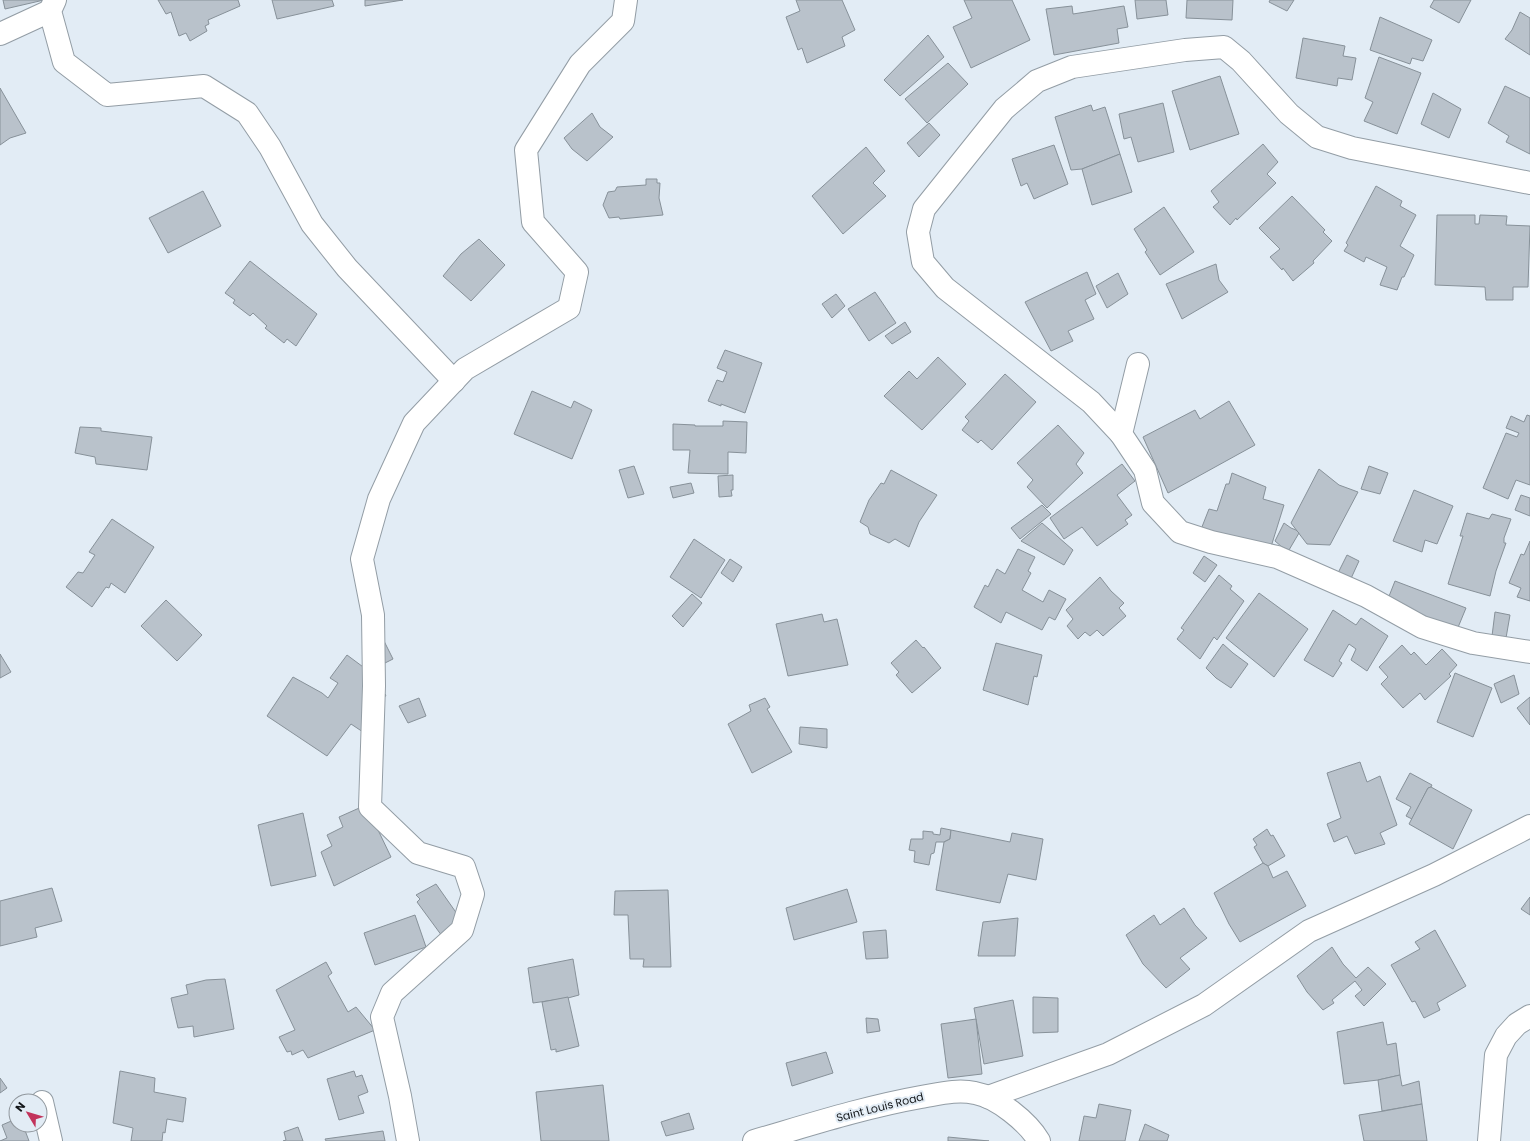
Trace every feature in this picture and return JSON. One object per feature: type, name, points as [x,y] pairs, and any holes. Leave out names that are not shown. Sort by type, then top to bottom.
[{"type":"street","points":[[408,1141],[400,1096],[382,1018],[392,993],[462,930],[473,894],[464,867],[418,853],[370,807],[374,686],[373,615],[362,559],[379,499],[414,423],[465,369],[569,308],[577,272],[533,222],[526,150],[580,64],[623,21],[626,0]]},
{"type":"street","points":[[0,34],[53,6],[64,62],[107,95],[204,86],[247,113],[270,147],[312,224],[347,268],[454,381]]},
{"type":"street","points":[[1530,183],[1352,148],[1318,137],[1289,114],[1241,61],[1224,47],[1185,50],[1072,67],[1037,81],[1004,109],[924,210],[918,232],[923,262],[945,288],[1091,402],[1121,434],[1145,470],[1153,503],[1180,532],[1211,542],[1277,557],[1366,596],[1422,627],[1473,643],[1530,652]]},
{"type":"street","points":[[1121,434],[1138,364]]},
{"type":"street","points":[[988,1097],[1108,1054],[1204,1005],[1309,931],[1434,875],[1530,826]]},
{"type":"street","points":[[1489,1141],[1496,1055],[1506,1036],[1517,1024],[1530,1016]]},
{"type":"street","name":"Saint Louis Road","points":[[754,1141],[894,1102],[959,1091],[976,1093],[988,1097],[1028,1125],[1039,1141]]},
{"type":"street","points":[[48,1128],[51,1141]]},
{"type":"building","points":[[3,0],[44,0],[5,9]]},
{"type":"building","points":[[158,0],[238,0],[240,6],[208,20],[209,24],[205,26],[207,31],[190,41],[186,33],[179,36],[171,12],[166,14]]},
{"type":"building","points":[[272,0],[332,0],[334,6],[277,19]]},
{"type":"building","points":[[365,0],[403,0],[365,6]]},
{"type":"building","points":[[796,0],[842,0],[855,30],[842,37],[845,46],[807,63],[802,48],[798,50],[786,17],[800,11]]},
{"type":"building","points":[[964,0],[1012,0],[1030,40],[971,68],[953,27],[972,18]]},
{"type":"building","points":[[1135,0],[1166,0],[1168,15],[1137,19]]},
{"type":"building","points":[[1187,0],[1233,0],[1232,20],[1186,18]]},
{"type":"building","points":[[1270,0],[1294,0],[1287,11],[1269,2]]},
{"type":"building","points":[[1434,0],[1471,0],[1459,23],[1430,7]]},
{"type":"building","points":[[1072,6],[1073,14],[1124,6],[1128,27],[1117,29],[1119,43],[1054,55],[1046,9]]},
{"type":"building","points":[[1520,12],[1530,18],[1530,55],[1505,39],[1512,30]]},
{"type":"building","points":[[1380,17],[1432,40],[1423,61],[1412,58],[1410,64],[1370,50]]},
{"type":"building","points":[[928,35],[944,57],[900,96],[884,80]]},
{"type":"building","points":[[1303,38],[1345,46],[1343,56],[1356,58],[1352,80],[1338,78],[1337,86],[1296,78]]},
{"type":"building","points":[[1379,57],[1421,73],[1397,134],[1364,121],[1373,102],[1365,98]]},
{"type":"building","points":[[948,63],[968,84],[927,123],[905,99]]},
{"type":"building","points":[[1220,76],[1239,134],[1190,150],[1172,91]]},
{"type":"building","points":[[1505,86],[1530,98],[1530,154],[1506,142],[1509,136],[1488,123]]},
{"type":"building","points":[[0,88],[26,133],[10,138],[0,145]]},
{"type":"building","points":[[1433,93],[1461,109],[1449,138],[1421,124]]},
{"type":"building","points":[[1163,103],[1174,152],[1138,162],[1131,137],[1124,139],[1119,114]]},
{"type":"building","points":[[1091,105],[1093,111],[1105,107],[1120,154],[1082,169],[1071,170],[1055,117]]},
{"type":"building","points":[[592,113],[600,127],[613,137],[587,161],[572,149],[564,138]]},
{"type":"building","points":[[929,123],[940,135],[919,157],[907,143]]},
{"type":"building","points":[[1263,144],[1278,162],[1267,174],[1276,183],[1230,225],[1213,207],[1219,202],[1211,191]]},
{"type":"building","points":[[1054,145],[1068,184],[1034,199],[1027,183],[1021,186],[1012,159]]},
{"type":"building","points":[[866,147],[885,171],[873,183],[886,196],[843,234],[812,196]]},
{"type":"building","points":[[1120,154],[1132,192],[1092,205],[1082,169]]},
{"type":"building","points":[[646,179],[657,179],[657,183],[660,183],[659,198],[663,215],[620,219],[619,217],[609,218],[603,205],[608,192],[615,191],[617,187],[646,185]]},
{"type":"building","points":[[1376,186],[1402,201],[1400,206],[1416,215],[1400,246],[1414,255],[1397,290],[1380,285],[1387,267],[1366,257],[1364,262],[1344,251],[1348,245],[1346,243]]},
{"type":"building","points":[[203,191],[221,226],[168,253],[149,218]]},
{"type":"building","points":[[1292,196],[1325,230],[1323,232],[1332,241],[1313,261],[1314,263],[1293,281],[1283,268],[1282,270],[1270,257],[1280,249],[1259,228]]},
{"type":"building","points":[[1164,207],[1194,252],[1160,275],[1145,252],[1147,250],[1134,229]]},
{"type":"building","points":[[1437,215],[1475,215],[1475,224],[1479,224],[1480,215],[1507,216],[1506,225],[1530,226],[1528,287],[1513,287],[1513,300],[1486,300],[1485,287],[1435,285]]},
{"type":"building","points":[[479,239],[505,265],[471,301],[443,276],[461,254]]},
{"type":"building","points":[[250,261],[317,314],[296,346],[287,339],[284,343],[265,328],[267,326],[253,313],[250,316],[233,303],[235,300],[225,293]]},
{"type":"building","points":[[1216,264],[1219,280],[1228,292],[1182,319],[1166,284]]},
{"type":"building","points":[[1087,272],[1096,294],[1085,300],[1094,319],[1068,331],[1073,341],[1051,351],[1025,302]]},
{"type":"building","points":[[1118,273],[1128,294],[1107,308],[1096,286]]},
{"type":"building","points":[[875,292],[896,323],[869,341],[848,309]]},
{"type":"building","points":[[836,294],[845,306],[832,318],[822,304]]},
{"type":"building","points":[[905,322],[911,332],[892,344],[885,336]]},
{"type":"building","points":[[725,350],[762,363],[745,413],[708,401],[717,380],[723,382],[727,372],[717,368]]},
{"type":"building","points":[[938,357],[966,384],[922,430],[884,396],[909,371],[917,379]]},
{"type":"building","points":[[1005,374],[1036,402],[992,450],[981,440],[978,443],[962,430],[969,421],[965,417]]},
{"type":"building","points":[[532,391],[571,408],[574,401],[592,410],[572,459],[514,434]]},
{"type":"building","points":[[1229,401],[1255,445],[1168,493],[1143,437],[1195,410],[1200,419]]},
{"type":"building","points":[[1527,415],[1530,416],[1530,485],[1516,480],[1508,499],[1483,488],[1506,433],[1517,437],[1519,433],[1506,428],[1511,416],[1524,422]]},
{"type":"building","points":[[723,421],[747,422],[746,453],[728,452],[728,474],[688,473],[690,450],[673,450],[673,424],[723,426]]},
{"type":"building","points":[[1058,425],[1084,453],[1076,464],[1083,473],[1047,508],[1027,487],[1033,480],[1017,463]]},
{"type":"building","points":[[80,427],[101,428],[101,431],[152,437],[147,470],[96,464],[95,457],[75,453]]},
{"type":"building","points":[[1122,464],[1135,481],[1117,495],[1132,515],[1125,520],[1128,524],[1097,546],[1082,527],[1064,539],[1050,518]]},
{"type":"building","points":[[634,466],[644,494],[628,498],[619,470]]},
{"type":"building","points":[[1369,466],[1388,473],[1380,494],[1361,489]]},
{"type":"building","points":[[1319,469],[1339,485],[1358,492],[1330,545],[1307,544],[1291,523]]},
{"type":"building","points":[[891,470],[937,495],[919,522],[909,547],[895,539],[889,543],[870,534],[868,527],[860,522],[869,500],[881,483],[884,484]]},
{"type":"building","points":[[1232,473],[1266,487],[1263,499],[1284,505],[1270,550],[1198,537],[1209,509],[1217,511],[1226,484],[1229,484]]},
{"type":"building","points":[[733,475],[733,490],[731,490],[732,496],[719,497],[718,476]]},
{"type":"building","points":[[691,483],[694,493],[673,498],[670,487]]},
{"type":"building","points":[[1414,490],[1453,506],[1437,544],[1425,540],[1422,552],[1393,541]]},
{"type":"building","points":[[1521,495],[1530,498],[1530,516],[1515,510]]},
{"type":"building","points":[[1042,505],[1051,514],[1020,539],[1011,528]]},
{"type":"building","points":[[1467,513],[1489,519],[1492,514],[1511,519],[1504,538],[1504,543],[1506,543],[1496,571],[1490,596],[1448,584],[1463,536],[1460,536]]},
{"type":"building","points":[[112,519],[154,547],[125,593],[111,583],[109,588],[106,587],[92,607],[66,587],[78,572],[83,573],[95,555],[89,552]]},
{"type":"building","points":[[1042,523],[1073,550],[1064,565],[1021,541]]},
{"type":"building","points":[[1284,523],[1299,533],[1289,550],[1282,547],[1275,541]]},
{"type":"building","points":[[694,539],[725,560],[701,598],[670,577]]},
{"type":"building","points":[[1530,541],[1530,601],[1517,597],[1521,588],[1509,583],[1521,554],[1524,555]]},
{"type":"building","points":[[1018,549],[1035,557],[1028,571],[1031,573],[1022,590],[1043,602],[1049,590],[1066,599],[1055,620],[1049,617],[1042,630],[1006,612],[1001,623],[974,607],[985,585],[988,587],[997,569],[1005,574]]},
{"type":"building","points":[[1347,555],[1359,561],[1348,585],[1335,579]]},
{"type":"building","points":[[1204,556],[1217,565],[1205,582],[1193,573]]},
{"type":"building","points":[[730,559],[742,567],[733,582],[721,573]]},
{"type":"building","points":[[1219,575],[1232,586],[1230,589],[1244,601],[1217,640],[1214,637],[1200,659],[1177,639],[1184,630],[1181,628]]},
{"type":"building","points":[[1100,577],[1111,591],[1124,603],[1119,608],[1126,616],[1103,636],[1097,630],[1090,636],[1085,632],[1078,639],[1067,626],[1073,619],[1066,610]]},
{"type":"building","points":[[1395,581],[1466,608],[1452,642],[1382,614]]},
{"type":"building","points":[[1259,593],[1308,629],[1274,677],[1226,638]]},
{"type":"building","points":[[692,594],[702,603],[683,627],[672,616]]},
{"type":"building","points":[[166,600],[202,635],[177,661],[141,626]]},
{"type":"building","points":[[1333,610],[1356,625],[1361,618],[1388,636],[1367,671],[1351,660],[1356,649],[1349,644],[1339,661],[1342,663],[1333,677],[1304,660]]},
{"type":"building","points":[[1495,612],[1510,615],[1506,638],[1492,636]]},
{"type":"building","points":[[822,614],[824,622],[837,619],[848,665],[788,676],[776,624]]},
{"type":"building","points":[[916,640],[923,648],[924,647],[941,668],[912,693],[896,675],[899,672],[891,663]]},
{"type":"building","points":[[384,641],[393,659],[377,667]]},
{"type":"building","points":[[996,643],[1042,655],[1037,677],[1034,676],[1028,705],[983,690]]},
{"type":"building","points":[[1223,644],[1248,664],[1231,688],[1216,678],[1206,668]]},
{"type":"building","points":[[1402,645],[1411,655],[1414,652],[1426,665],[1442,649],[1457,665],[1449,674],[1451,676],[1425,700],[1420,693],[1403,708],[1381,684],[1388,677],[1379,667]]},
{"type":"building","points":[[0,654],[11,672],[0,678]]},
{"type":"building","points":[[347,655],[378,678],[374,686],[386,695],[363,732],[351,724],[327,756],[267,716],[293,677],[322,693],[328,698],[338,683],[330,678]]},
{"type":"building","points":[[1455,673],[1492,688],[1473,737],[1437,722]]},
{"type":"building","points":[[1514,675],[1519,694],[1501,703],[1494,684]]},
{"type":"building","points":[[1530,697],[1530,725],[1517,708]]},
{"type":"building","points":[[419,698],[426,716],[408,723],[399,706]]},
{"type":"building","points":[[765,698],[770,707],[767,709],[792,752],[752,773],[728,724],[751,711],[749,705]]},
{"type":"building","points":[[800,727],[827,729],[827,748],[799,744]]},
{"type":"building","points":[[1360,762],[1367,782],[1380,776],[1397,825],[1380,833],[1385,844],[1355,854],[1347,836],[1334,842],[1327,824],[1341,818],[1327,773]]},
{"type":"building","points":[[1410,773],[1432,785],[1428,788],[1412,819],[1406,816],[1411,807],[1396,799]]},
{"type":"building","points":[[1431,787],[1472,810],[1453,849],[1409,824],[1428,788]]},
{"type":"building","points":[[366,805],[391,857],[334,886],[321,852],[332,846],[327,835],[343,827],[339,817]]},
{"type":"building","points":[[303,813],[316,876],[271,886],[258,825]]},
{"type":"building","points":[[941,828],[951,830],[950,839],[944,842],[936,842],[934,853],[931,854],[929,865],[914,862],[915,851],[909,850],[911,839],[923,839],[923,831],[933,832],[933,834],[940,835]]},
{"type":"building","points":[[1267,829],[1271,836],[1273,835],[1285,856],[1268,866],[1263,863],[1254,847],[1257,845],[1253,839]]},
{"type":"building","points":[[951,830],[1010,842],[1012,833],[1043,839],[1036,880],[1008,874],[1000,903],[936,890],[944,842],[950,839]]},
{"type":"building","points":[[1263,863],[1268,866],[1273,878],[1287,871],[1306,906],[1240,942],[1229,924],[1214,893]]},
{"type":"building","points":[[436,884],[467,928],[442,936],[417,902],[420,899],[416,895]]},
{"type":"building","points":[[52,888],[62,921],[35,928],[37,937],[0,946],[0,901]]},
{"type":"building","points":[[847,889],[857,922],[794,940],[786,908]]},
{"type":"building","points":[[668,890],[671,967],[643,967],[644,959],[630,959],[628,915],[614,915],[615,891]]},
{"type":"building","points":[[1530,897],[1530,915],[1521,909]]},
{"type":"building","points":[[1184,908],[1195,925],[1207,938],[1180,958],[1190,969],[1166,988],[1143,964],[1126,935],[1154,915],[1160,925]]},
{"type":"building","points":[[415,915],[426,947],[375,965],[364,933]]},
{"type":"building","points":[[1018,918],[1015,956],[978,956],[983,922]]},
{"type":"building","points":[[886,930],[888,958],[866,959],[863,932]]},
{"type":"building","points":[[1435,930],[1466,986],[1437,1003],[1440,1010],[1424,1018],[1415,1001],[1412,1002],[1391,965],[1420,949],[1415,942]]},
{"type":"building","points":[[1332,947],[1343,964],[1356,978],[1368,967],[1386,984],[1364,1006],[1355,996],[1362,990],[1355,981],[1332,1000],[1334,1003],[1323,1010],[1307,992],[1297,976]]},
{"type":"building","points":[[573,959],[579,995],[533,1003],[528,968]]},
{"type":"building","points":[[326,962],[332,973],[328,976],[348,1012],[356,1007],[375,1030],[308,1058],[303,1050],[292,1055],[291,1051],[287,1052],[279,1037],[295,1030],[276,990]]},
{"type":"building","points":[[225,979],[234,1029],[194,1037],[193,1026],[178,1028],[171,998],[188,994],[186,985],[206,980]]},
{"type":"building","points":[[568,997],[579,1046],[556,1052],[556,1049],[551,1050],[542,1002]]},
{"type":"building","points":[[1033,997],[1058,998],[1058,1032],[1033,1033]]},
{"type":"building","points":[[1013,1000],[1023,1056],[984,1064],[974,1008]]},
{"type":"building","points":[[866,1018],[878,1019],[880,1031],[867,1033]]},
{"type":"building","points":[[976,1019],[982,1074],[948,1078],[941,1024]]},
{"type":"building","points":[[1383,1022],[1387,1045],[1396,1043],[1400,1075],[1378,1080],[1344,1084],[1337,1032]]},
{"type":"building","points":[[826,1052],[833,1073],[792,1086],[786,1063]]},
{"type":"building","points":[[120,1071],[155,1078],[154,1092],[186,1098],[183,1122],[167,1119],[162,1141],[131,1141],[133,1128],[113,1123]]},
{"type":"building","points":[[354,1071],[356,1077],[362,1075],[368,1092],[358,1096],[364,1113],[339,1120],[327,1079]]},
{"type":"building","points":[[1400,1075],[1402,1086],[1419,1081],[1422,1104],[1382,1111],[1378,1080]]},
{"type":"building","points":[[0,1078],[7,1088],[0,1093]]},
{"type":"building","points":[[603,1085],[609,1141],[541,1141],[536,1092]]},
{"type":"building","points":[[1099,1104],[1131,1110],[1125,1141],[1079,1141],[1084,1116],[1096,1118]]},
{"type":"building","points":[[1422,1104],[1427,1141],[1364,1141],[1359,1115]]},
{"type":"building","points":[[689,1113],[694,1129],[666,1136],[661,1122]]},
{"type":"building","points":[[8,1122],[8,1133],[26,1133],[29,1141],[0,1141],[7,1138],[2,1125]]},
{"type":"building","points":[[1145,1124],[1169,1135],[1167,1141],[1139,1141]]},
{"type":"building","points":[[298,1127],[303,1141],[283,1141],[286,1140],[284,1132]]},
{"type":"building","points":[[383,1131],[385,1141],[326,1141],[325,1139]]},
{"type":"building","points":[[948,1137],[989,1141],[948,1141]]}]
